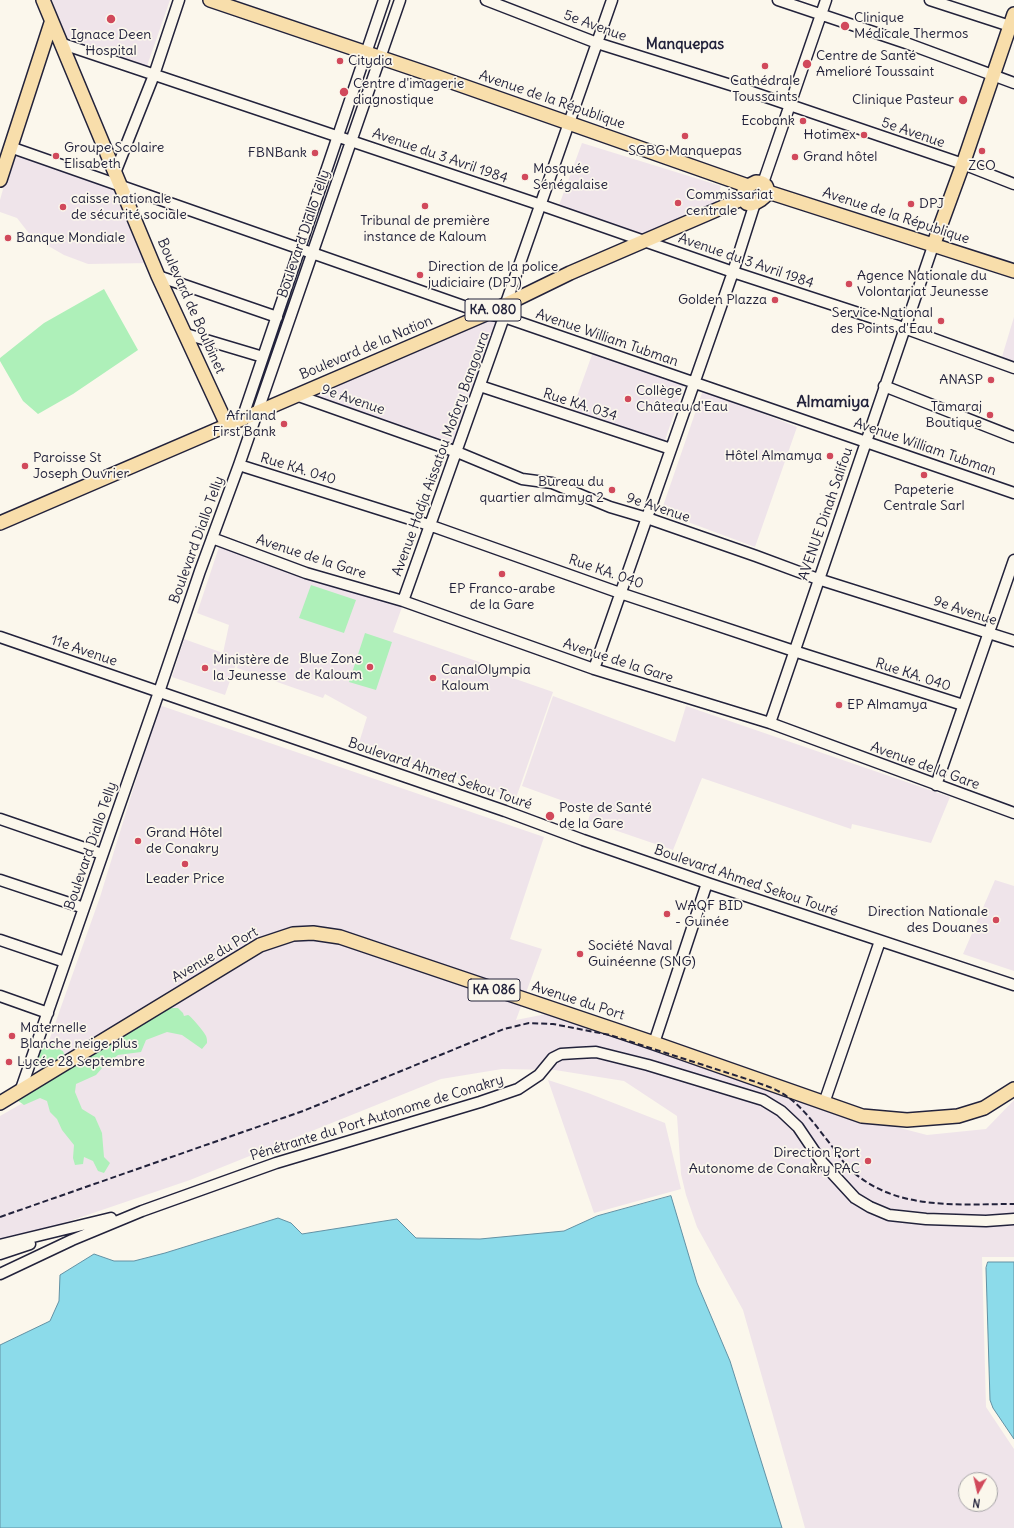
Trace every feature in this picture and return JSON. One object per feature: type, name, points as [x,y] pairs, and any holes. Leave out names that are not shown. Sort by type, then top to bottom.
[{"type":"main road","name":"Boulevard de Boulbinet","points":[[43,0],[158,276],[227,425]]},
{"type":"main road","name":"Avenue de la République","points":[[210,0],[366,52],[748,186]]},
{"type":"main road","points":[[933,246],[963,164],[1012,20]]},
{"type":"main road","points":[[0,180],[52,23]]},
{"type":"main road","points":[[756,182],[766,187],[760,201],[749,201],[744,191],[748,186],[756,182]]},
{"type":"main road","name":"Avenue de la République","points":[[766,187],[933,246],[1014,271]]},
{"type":"main road","name":"Boulevard de la Nation","points":[[0,523],[486,314],[506,303],[644,241],[749,201]]},
{"type":"main road","name":"Avenue du Port","points":[[0,1103],[260,945],[293,934],[306,933],[340,938],[654,1043],[824,1104],[862,1116],[888,1119],[926,1119],[958,1116],[984,1108],[1014,1089]]},
{"type":"street","points":[[115,172],[154,75],[179,0]]},
{"type":"street","name":"Boulevard Diallo Telly","points":[[242,419],[384,0]]},
{"type":"street","name":"Boulevard Diallo Telly","points":[[21,1089],[400,0]]},
{"type":"street","name":"5e Avenue","points":[[486,0],[597,43],[734,86],[963,164],[1014,184]]},
{"type":"street","points":[[506,303],[612,0]]},
{"type":"street","points":[[778,0],[906,43],[1014,83]]},
{"type":"street","points":[[766,187],[790,106],[826,0]]},
{"type":"street","points":[[930,0],[1012,20]]},
{"type":"street","name":"Avenue du 3 Avril 1984","points":[[60,43],[733,272],[904,328],[1014,368]]},
{"type":"street","name":"Avenue William Tubman","points":[[10,147],[486,314],[504,317],[1014,493]]},
{"type":"street","points":[[594,669],[733,272],[749,201]]},
{"type":"street","name":"AVENUE Dinah Salifou","points":[[770,723],[933,246]]},
{"type":"street","points":[[158,276],[277,317]]},
{"type":"street","name":"Avenue Hadja Aissatou Mofory Bangoura","points":[[403,601],[504,317]]},
{"type":"street","points":[[186,334],[263,357]]},
{"type":"street","name":"Rue KA. 034","points":[[480,386],[671,449]]},
{"type":"street","points":[[884,386],[923,400],[1014,437]]},
{"type":"street","name":"9e Avenue","points":[[296,395],[457,452],[522,479],[552,483],[610,507],[647,518],[818,579],[1014,641]]},
{"type":"street","name":"Rue KA. 040","points":[[239,465],[429,525],[620,593],[963,706]]},
{"type":"street","name":"Avenue de la Gare","points":[[212,538],[306,573],[403,601],[594,669],[770,723],[1014,813]]},
{"type":"street","points":[[936,784],[1014,560]]},
{"type":"street","name":"11e Avenue","points":[[0,637],[160,692]]},
{"type":"street","name":"Boulevard Ahmed Sekou Touré","points":[[160,692],[505,811],[588,842],[1012,986]]},
{"type":"street","points":[[0,819],[102,854]]},
{"type":"street","points":[[0,880],[84,908]]},
{"type":"street","points":[[654,1043],[707,883]]},
{"type":"street","points":[[0,940],[65,962]]},
{"type":"street","points":[[824,1104],[880,942]]},
{"type":"street","points":[[0,996],[48,1012]]},
{"type":"street","name":"Pénétrante du Port Autonome de Conakry","points":[[142,1211],[276,1163],[518,1090],[539,1075],[553,1058],[561,1054],[596,1052],[648,1065],[763,1100],[781,1111],[798,1127],[821,1161],[855,1198],[870,1207],[889,1215],[926,1219],[1014,1219]]},
{"type":"street","points":[[0,1245],[142,1211]]},
{"type":"street","points":[[0,1266],[72,1240],[142,1211]]},
{"type":"street","points":[[0,1254],[98,1221]]},
{"type":"street","points":[[0,1274],[72,1240]]},
{"type":"shaded area","name":"Ignace Deen Hospital","points":[[52,0],[170,0],[147,66],[65,37]]},
{"type":"shaded area","points":[[582,143],[721,186],[715,205],[637,236],[558,208]]},
{"type":"shaded area","name":"caisse nationale de sécurité sociale","points":[[18,154],[117,185],[151,263],[88,264],[64,255],[31,236],[17,218],[0,212],[0,200],[12,157]]},
{"type":"shaded area","points":[[1014,317],[1014,365],[1001,360]]},
{"type":"shaded area","points":[[478,319],[502,319],[453,446],[308,395]]},
{"type":"shaded area","name":"Collège Château d'Eau","points":[[593,352],[684,385],[664,443],[571,413]]},
{"type":"shaded area","points":[[703,390],[797,427],[755,547],[661,512]]},
{"type":"shaded area","points":[[220,544],[402,607],[393,632],[482,663],[481,667],[553,692],[516,798],[358,746],[367,717],[325,694],[323,698],[237,668],[240,659],[238,658],[225,695],[172,677],[184,639],[223,653],[229,625],[197,613]]},
{"type":"shaded area","points":[[553,696],[675,742],[686,706],[950,797],[931,843],[852,824],[851,829],[702,778],[673,850],[588,821],[591,811],[522,786]]},
{"type":"shaded area","points":[[159,705],[544,837],[510,939],[542,949],[516,1020],[546,1014],[819,1107],[927,1135],[986,1129],[1014,1100],[1014,1257],[982,1257],[986,1407],[1014,1449],[1014,1528],[805,1528],[743,1310],[697,1227],[686,1195],[681,1174],[677,1116],[624,1081],[555,1070],[502,1069],[441,1079],[190,1180],[52,1227],[0,1239],[0,1116],[28,1100],[100,897]]},
{"type":"shaded area","name":"Direction Nationale des Douanes","points":[[995,880],[1014,886],[1014,971],[963,954]]},
{"type":"shaded area","points":[[548,1080],[588,1093],[665,1123],[681,1189],[594,1213]]},
{"type":"green space","points":[[104,289],[138,350],[73,394],[38,414],[23,401],[0,361],[0,358],[44,323]]},
{"type":"green space","points":[[311,585],[356,600],[344,633],[299,618]]},
{"type":"green space","points":[[365,633],[392,642],[376,690],[349,682]]},
{"type":"green space","points":[[178,1008],[184,1016],[188,1015],[192,1018],[205,1034],[207,1043],[202,1049],[182,1035],[167,1032],[146,1040],[141,1052],[118,1055],[103,1067],[96,1075],[76,1084],[75,1092],[82,1109],[95,1117],[102,1133],[104,1157],[110,1163],[104,1173],[98,1171],[93,1161],[84,1157],[83,1164],[75,1165],[73,1158],[74,1145],[62,1130],[57,1119],[50,1112],[47,1101],[40,1098],[24,1105],[17,1100],[45,1069],[36,1065],[42,1043],[51,1041],[56,1048],[63,1051],[65,1057],[160,1010]]},
{"type":"water","points":[[671,1196],[697,1283],[730,1361],[782,1528],[0,1528],[0,1345],[50,1321],[59,1301],[60,1275],[94,1254],[114,1261],[134,1261],[165,1253],[278,1218],[291,1223],[302,1234],[397,1219],[416,1238],[480,1239],[564,1231],[597,1216]]},
{"type":"water","points":[[988,1262],[1014,1262],[1014,1439],[993,1408],[990,1400],[986,1268]]},
{"type":"railway","points":[[0,1217],[303,1111],[504,1029],[529,1023],[553,1024],[610,1035],[756,1082],[775,1090],[786,1096],[801,1108],[843,1162],[852,1171],[870,1184],[888,1193],[908,1199],[950,1204],[1014,1204]]},
{"type":"place","name":"Ignace Deen Hospital","points":[[111,19]]},
{"type":"place","name":"Clinique Médicale Thermos","points":[[845,26]]},
{"type":"place","name":"Citydia","points":[[340,61]]},
{"type":"place","name":"Centre de Santé Amelioré Toussaint","points":[[807,64]]},
{"type":"place","name":"Cathédrale Toussaints","points":[[765,66]]},
{"type":"place","name":"Centre d'imagerie diagnostique","points":[[344,92]]},
{"type":"place","name":"Clinique Pasteur","points":[[963,100]]},
{"type":"place","name":"Ecobank","points":[[803,121]]},
{"type":"place","name":"Hotimex","points":[[864,135]]},
{"type":"place","name":"SGBG Manquepas","points":[[685,136]]},
{"type":"place","name":"ZCO","points":[[982,151]]},
{"type":"place","name":"FBNBank","points":[[315,153]]},
{"type":"place","name":"Groupe Scolaire Elisabeth","points":[[56,156]]},
{"type":"place","name":"Grand hôtel","points":[[795,157]]},
{"type":"place","name":"Mosquée Sénégalaise","points":[[525,177]]},
{"type":"place","name":"Commissariat centrale","points":[[678,203]]},
{"type":"place","name":"DPJ","points":[[911,204]]},
{"type":"place","name":"Tribunal de première instance de Kaloum","points":[[425,206]]},
{"type":"place","name":"caisse nationale de sécurité sociale","points":[[63,207]]},
{"type":"place","name":"Banque Mondiale","points":[[8,238]]},
{"type":"place","name":"Direction de la police judiciaire (DPJ)","points":[[420,275]]},
{"type":"place","name":"Agence Nationale du Volontariat Jeunesse","points":[[849,284]]},
{"type":"place","name":"Golden Plazza","points":[[775,300]]},
{"type":"place","name":"Service National des Points d'Eau","points":[[941,321]]},
{"type":"place","name":"ANASP","points":[[991,380]]},
{"type":"place","name":"Collège Château d'Eau","points":[[628,399]]},
{"type":"place","name":"Tamaraj Boutique","points":[[990,415]]},
{"type":"place","name":"Afriland First Bank","points":[[284,424]]},
{"type":"place","name":"Hôtel Almamya","points":[[830,456]]},
{"type":"place","name":"Paroisse St Joseph Ouvrier","points":[[25,466]]},
{"type":"place","name":"Papeterie Centrale Sarl","points":[[924,475]]},
{"type":"place","name":"Bureau du quartier almamya 2","points":[[612,490]]},
{"type":"place","name":"EP Franco-arabe de la Gare","points":[[502,574]]},
{"type":"place","name":"Blue Zone de Kaloum","points":[[370,667]]},
{"type":"place","name":"Ministère de la Jeunesse","points":[[205,668]]},
{"type":"place","name":"CanalOlympia Kaloum","points":[[433,678]]},
{"type":"place","name":"EP Almamya","points":[[839,705]]},
{"type":"place","name":"Poste de Santé de la Gare","points":[[550,816]]},
{"type":"place","name":"Grand Hôtel de Conakry","points":[[138,841]]},
{"type":"place","name":"Leader Price","points":[[185,864]]},
{"type":"place","name":"WAQF BID - Guinée","points":[[667,914]]},
{"type":"place","name":"Direction Nationale des Douanes","points":[[996,920]]},
{"type":"place","name":"Société Naval Guinéenne (SNG)","points":[[580,954]]},
{"type":"place","name":"Maternelle Blanche neige plus","points":[[12,1036]]},
{"type":"place","name":"Lycée 28 Septembre","points":[[9,1062]]},
{"type":"place","name":"Direction Port Autonome de Conakry PAC","points":[[868,1161]]},
{"type":"district","name":"Manquepas","points":[[685,45]]},
{"type":"district","name":"Almamiya","points":[[833,402]]}]
